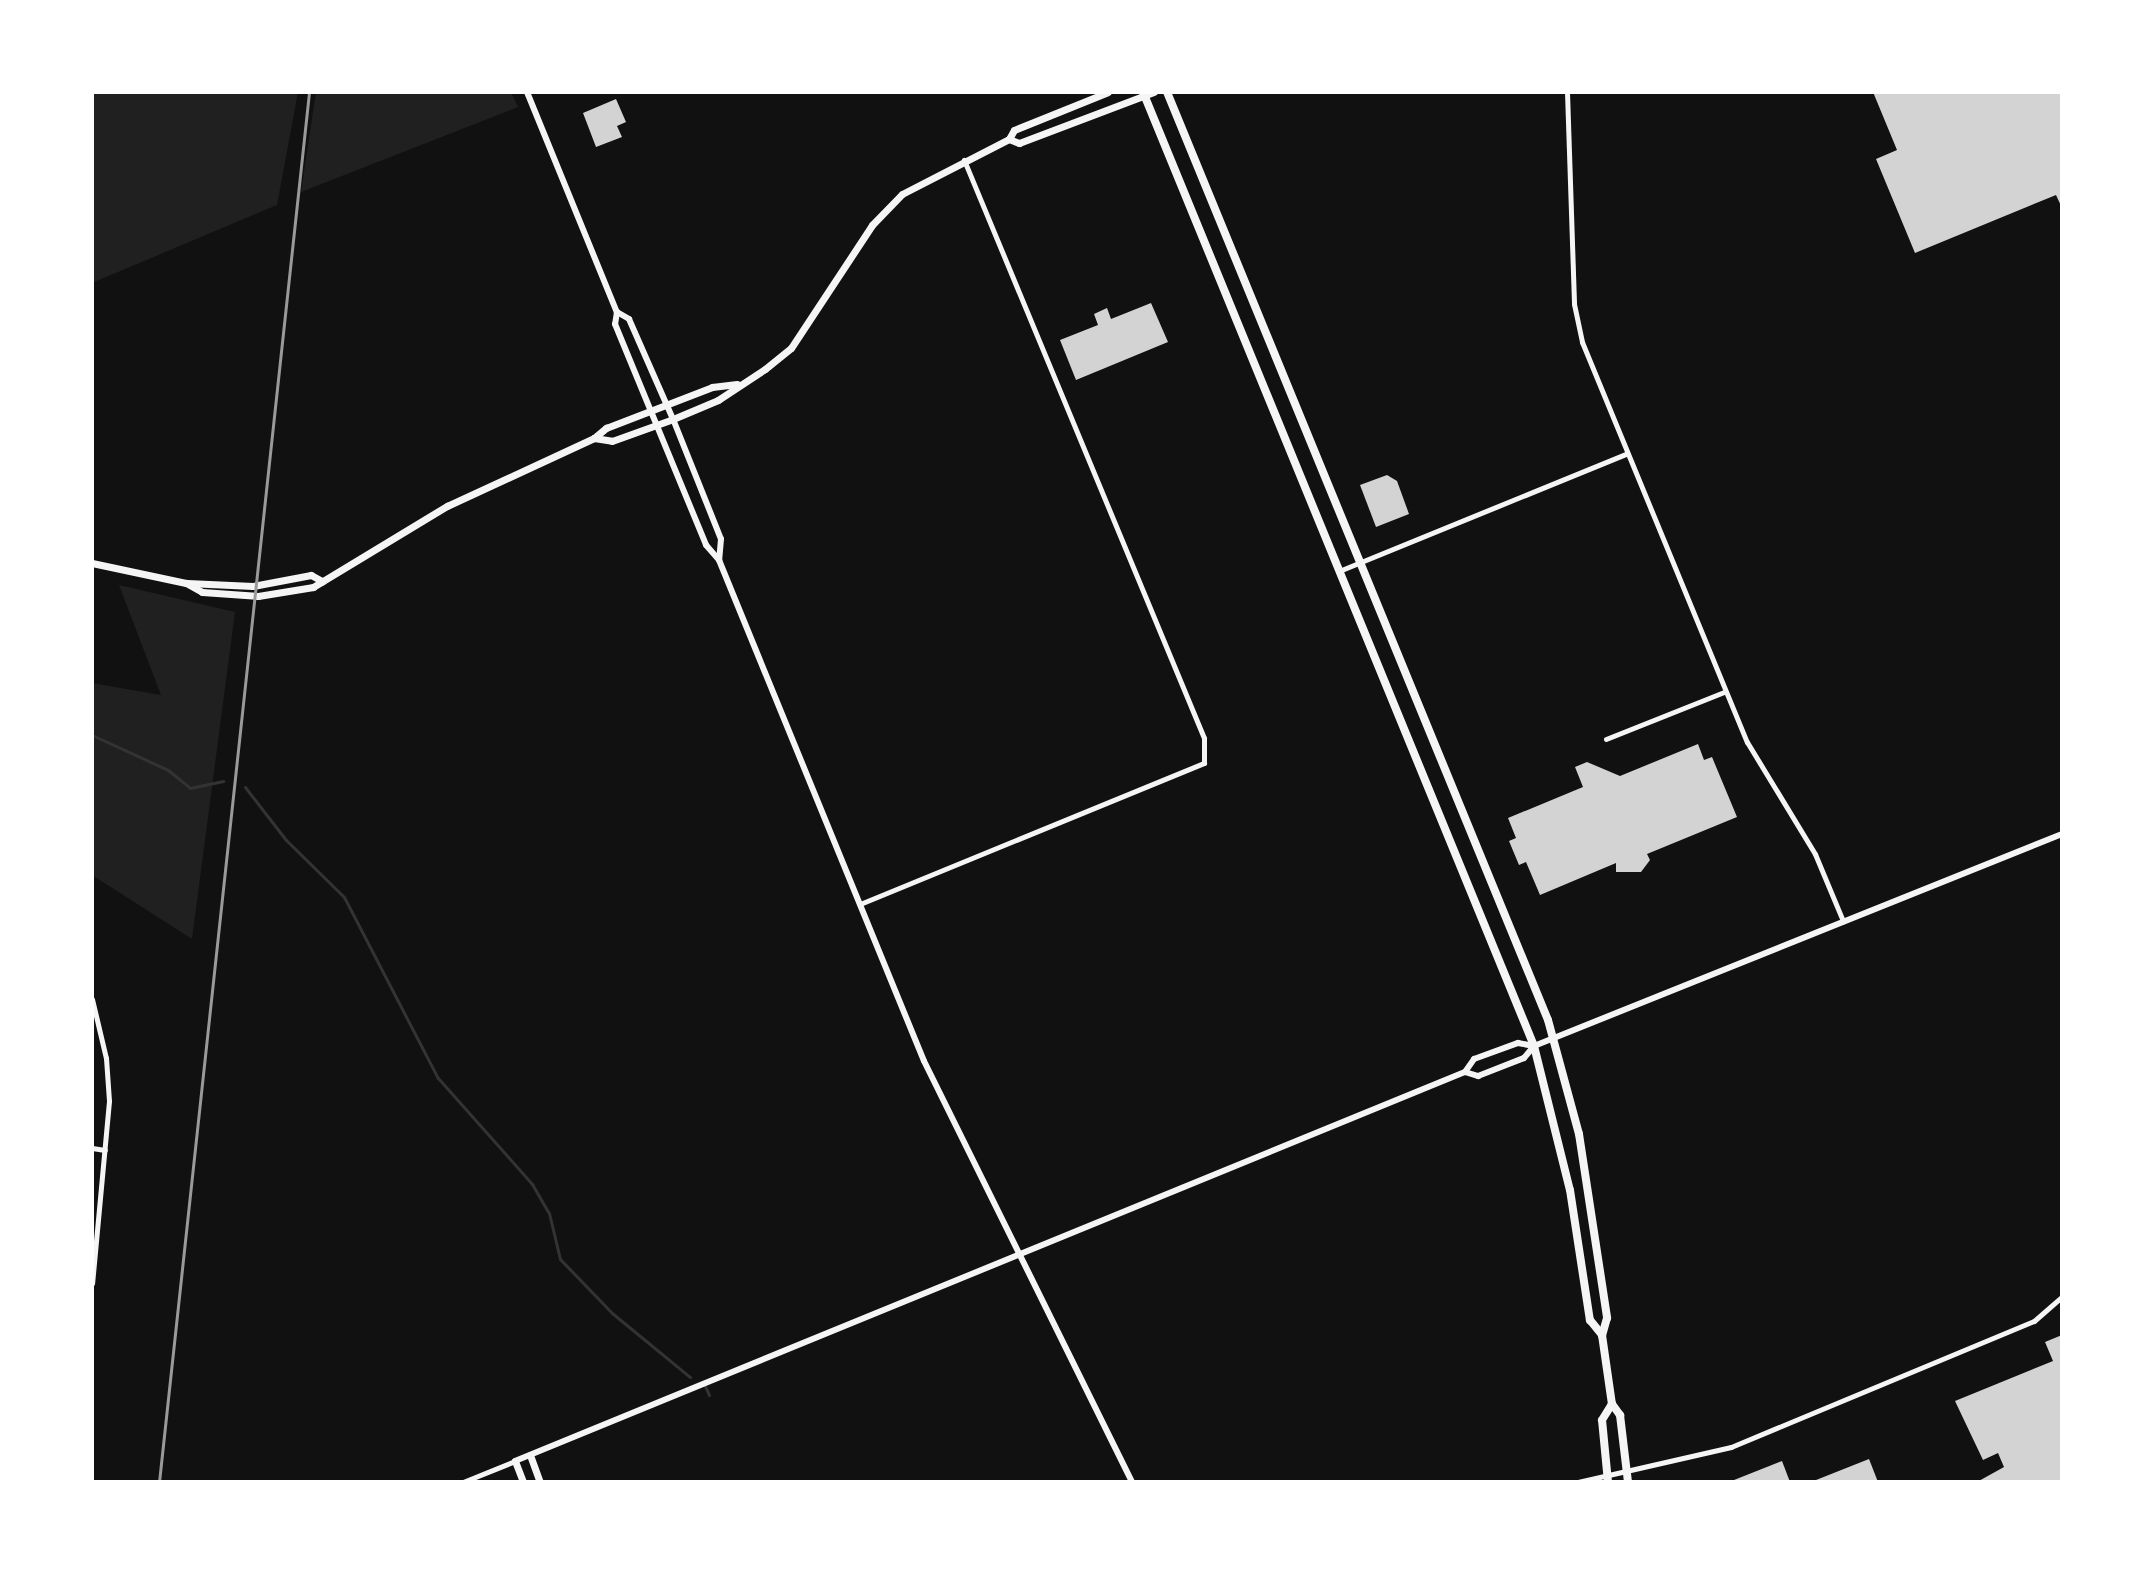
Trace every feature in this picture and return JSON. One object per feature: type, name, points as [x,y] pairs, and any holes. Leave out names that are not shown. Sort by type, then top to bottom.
[{"type":"main road","points":[[594,438],[612,441],[718,400],[791,348],[872,225],[902,194],[1009,139],[1014,130],[1108,92]]},
{"type":"main road","points":[[1009,139],[1019,143],[1154,92]]},
{"type":"main road","points":[[1167,92],[1360,563],[1450,773],[1553,1039],[1579,1134],[1607,1318],[1602,1335],[1612,1404],[1620,1415],[1628,1478]]},
{"type":"main road","points":[[1144,94],[1534,1046],[1570,1190],[1590,1320],[1602,1335]]},
{"type":"main road","points":[[92,563],[186,583],[253,586],[311,575],[322,581],[447,506],[594,438],[606,428],[712,387],[737,384]]},
{"type":"main road","points":[[1608,1479],[1602,1420],[1612,1404]]},
{"type":"main road","points":[[530,1455],[540,1482]]},
{"type":"main road","points":[[515,1461],[523,1482]]},
{"type":"street","points":[[527,92],[617,312],[615,324],[706,545],[719,560],[924,1061],[1132,1482]]},
{"type":"street","points":[[1567,92],[1574,304],[1587,356],[1724,692],[1747,742],[1815,854],[1843,921]]},
{"type":"street","points":[[860,904],[1204,763],[1204,738],[963,160]]},
{"type":"street","points":[[617,312],[629,319],[673,419],[721,539],[719,560]]},
{"type":"street","points":[[1339,571],[1626,454]]},
{"type":"street","points":[[1606,739],[1724,692]]},
{"type":"street","points":[[1465,1072],[1478,1076],[1524,1058],[1534,1046],[2062,834]]},
{"type":"street","points":[[92,999],[107,1069],[105,1150],[92,1283]]},
{"type":"street","points":[[463,1482],[1465,1072],[1474,1059],[1518,1043],[1534,1046]]},
{"type":"street","points":[[92,1148],[105,1150]]},
{"type":"street","points":[[1578,1482],[1628,1478],[1731,1447],[2034,1321],[2062,1297]]},
{"type":"shaded area","points":[[92,92],[298,92],[277,205],[92,283]]},
{"type":"shaded area","points":[[316,92],[511,92],[518,107],[301,192]]},
{"type":"shaded area","points":[[119,585],[235,612],[192,939],[92,875],[92,683],[161,695]]},
{"type":"building","points":[[1873,92],[2062,92],[2062,208],[2056,195],[1915,253],[1876,159],[1897,150]]},
{"type":"building","points":[[616,99],[626,122],[617,126],[622,137],[596,147],[583,113]]},
{"type":"building","points":[[1151,303],[1168,342],[1076,380],[1060,340],[1098,325],[1094,314],[1107,308],[1111,319]]},
{"type":"building","points":[[1387,475],[1397,481],[1409,514],[1376,527],[1360,485]]},
{"type":"building","points":[[1698,744],[1704,760],[1712,757],[1737,817],[1647,854],[1650,860],[1641,872],[1616,872],[1616,863],[1540,895],[1526,862],[1519,865],[1509,841],[1516,838],[1508,818],[1583,787],[1575,767],[1587,762],[1620,776]]},
{"type":"building","points":[[2062,1335],[2062,1482],[1977,1482],[2004,1467],[1998,1453],[1983,1460],[1955,1401],[2053,1361],[2045,1342]]},
{"type":"building","points":[[1869,1459],[1878,1482],[1811,1482]]},
{"type":"building","points":[[1782,1461],[1790,1482],[1729,1482]]},
{"type":"waterway","points":[[92,735],[168,770],[190,788],[223,781]]},
{"type":"waterway","points":[[245,787],[286,840],[344,897],[438,1078],[532,1184],[549,1213],[560,1259],[612,1313],[690,1377]]},
{"type":"waterway","points":[[705,1386],[709,1395]]},
{"type":"railway","points":[[159,1482],[309,92]]}]
